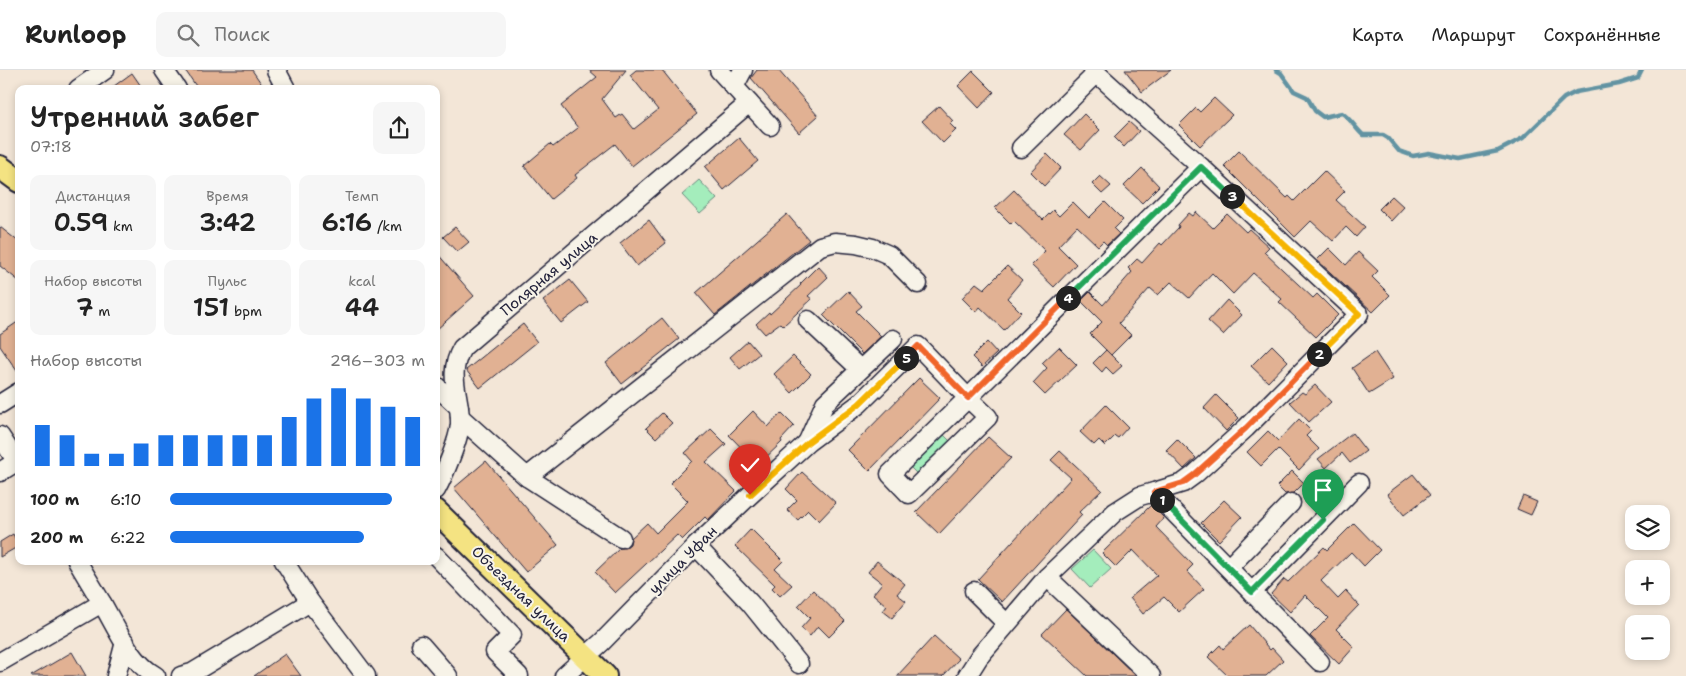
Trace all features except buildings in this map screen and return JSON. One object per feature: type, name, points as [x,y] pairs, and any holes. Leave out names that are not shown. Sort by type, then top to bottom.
[{"type":"main road","points":[[0,167],[15,178]]},
{"type":"main road","name":"Объездная улица","points":[[440,520],[605,676]]},
{"type":"street","points":[[84,85],[105,70]]},
{"type":"street","points":[[164,70],[173,85]]},
{"type":"street","points":[[276,70],[284,85]]},
{"type":"street","points":[[720,70],[770,126]]},
{"type":"street","points":[[734,86],[743,70]]},
{"type":"street","points":[[967,676],[979,657],[1006,623],[1047,577],[1115,512],[1140,496],[1183,483],[1194,475],[1246,428],[1359,314],[1201,167],[1095,72],[1021,148]]},
{"type":"street","name":"Полярная улица","points":[[440,480],[458,436],[459,412],[453,372],[456,359],[462,348],[749,103]]},
{"type":"street","points":[[968,398],[988,418],[909,494],[890,474],[1201,167]]},
{"type":"street","points":[[527,477],[820,246],[835,242],[873,248],[889,255],[918,284]]},
{"type":"street","points":[[808,320],[860,370]]},
{"type":"street","points":[[808,442],[825,403],[893,340]]},
{"type":"street","name":"улица Уфан","points":[[564,676],[586,657],[696,546],[808,442],[859,404],[918,346],[968,398]]},
{"type":"street","points":[[440,391],[459,412],[527,477],[621,538]]},
{"type":"street","points":[[0,404],[15,395]]},
{"type":"street","points":[[0,436],[15,458]]},
{"type":"street","points":[[0,472],[15,464]]},
{"type":"street","points":[[1252,592],[1359,483]]},
{"type":"street","points":[[1154,492],[1320,662]]},
{"type":"street","points":[[1229,567],[1291,503]]},
{"type":"street","points":[[696,546],[750,603],[800,664]]},
{"type":"street","points":[[440,560],[512,635],[495,652],[519,676]]},
{"type":"street","points":[[79,565],[137,662],[146,671],[156,676]]},
{"type":"street","points":[[287,565],[310,602],[366,676]]},
{"type":"street","points":[[1047,577],[1151,676]]},
{"type":"street","points":[[974,591],[1006,623]]},
{"type":"street","points":[[181,676],[197,670],[310,602]]},
{"type":"street","points":[[0,662],[102,603]]},
{"type":"street","points":[[116,676],[125,642]]},
{"type":"street","points":[[421,645],[448,676]]},
{"type":"green space","points":[[699,180],[717,199],[700,214],[682,195]]},
{"type":"green space","points":[[942,433],[954,445],[921,478],[908,465]]},
{"type":"green space","points":[[1093,550],[1111,569],[1090,588],[1072,569]]},
{"type":"waterway","points":[[1276,70],[1281,73],[1294,91],[1307,97],[1315,111],[1323,117],[1342,113],[1363,135],[1383,135],[1399,151],[1413,156],[1429,153],[1460,159],[1498,151],[1523,138],[1564,98],[1576,92],[1619,84],[1638,78],[1642,70]]},
{"type":"route","points":[[750,495],[808,442],[859,404],[918,346],[968,398],[1201,167],[1359,314],[1246,428],[1194,475],[1183,483],[1154,492],[1252,592],[1323,520]]}]
